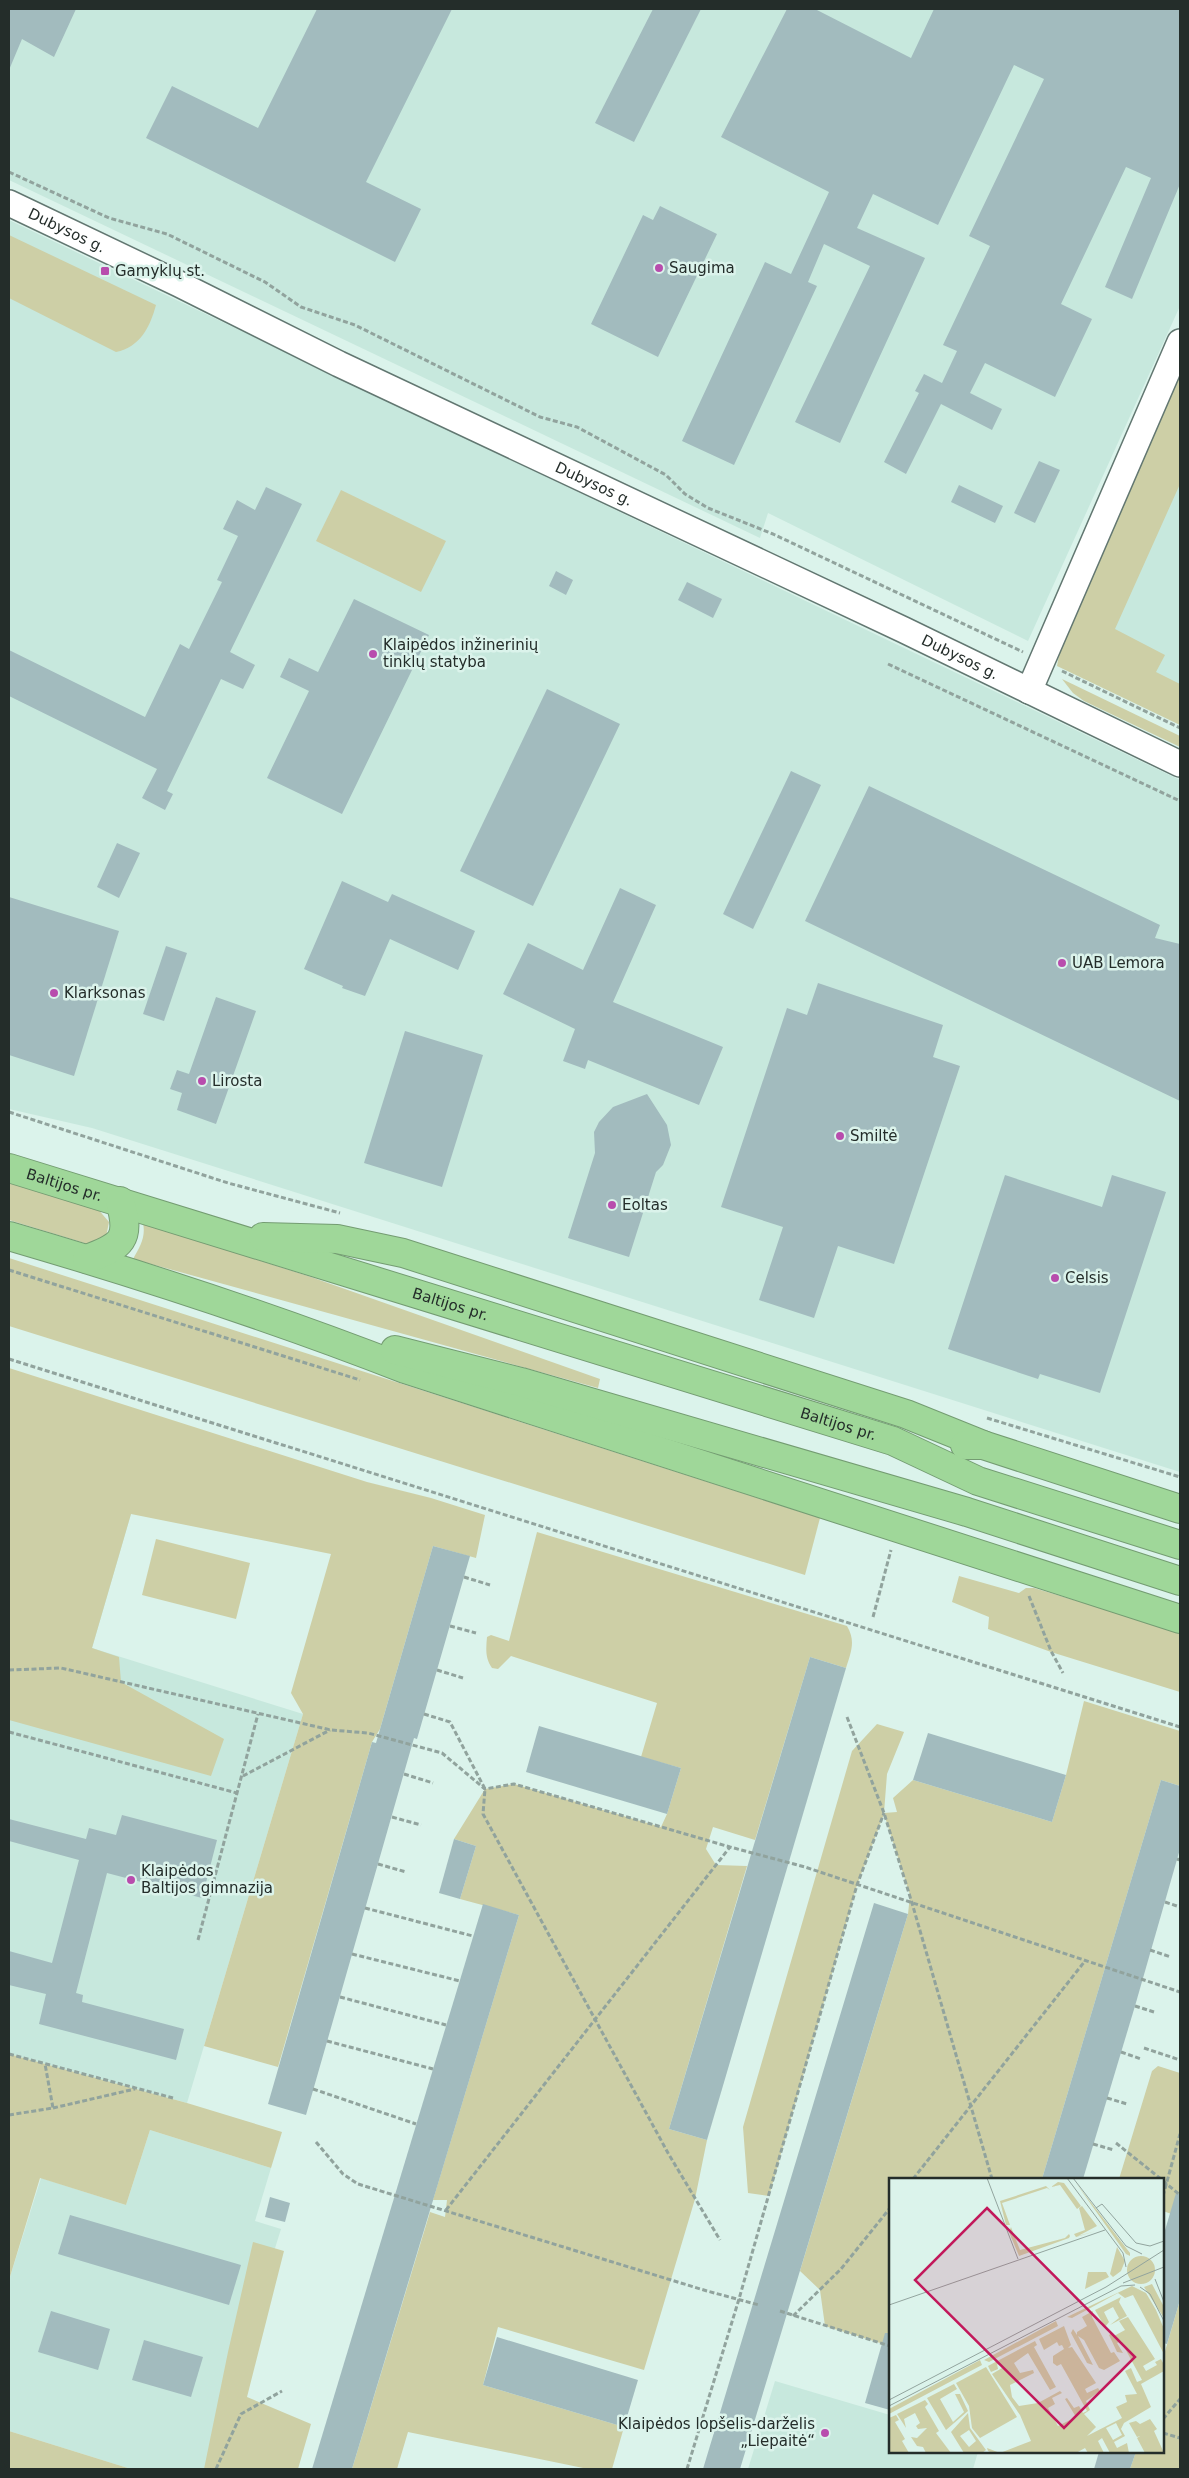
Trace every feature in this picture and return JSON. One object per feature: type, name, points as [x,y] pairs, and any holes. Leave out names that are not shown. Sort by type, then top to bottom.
[{"type":"highway","name":"Baltijos pr.","points":[[9,1168],[893,1441]]},
{"type":"highway","points":[[87,1259],[113,1250],[124,1235],[124,1216],[120,1201]]},
{"type":"highway","points":[[9,1236],[87,1259],[317,1335],[405,1369],[1180,1619]]},
{"type":"highway","points":[[230,1236],[337,1238],[403,1253],[906,1414],[983,1446],[1180,1509]]},
{"type":"highway","points":[[317,1335],[416,1354],[521,1382],[957,1509],[1180,1581]]},
{"type":"highway","points":[[893,1441],[983,1446]]},
{"type":"highway","points":[[893,1441],[978,1481],[1180,1545]]},
{"type":"street","name":"Dubysos g.","points":[[9,203],[382,384],[904,630],[1180,764]]},
{"type":"street","points":[[1029,691],[1180,342]]},
{"type":"path","points":[[9,172],[109,218],[167,234],[265,282],[302,307],[355,325],[540,417],[577,427],[666,475],[685,494],[708,508],[773,534],[1180,728]]},
{"type":"path","points":[[888,664],[1180,802]]},
{"type":"path","points":[[9,1112],[135,1153]]},
{"type":"path","points":[[9,1359],[1180,1727]]},
{"type":"path","points":[[883,1546],[901,1552]]},
{"type":"path","points":[[874,1617],[892,1549]]},
{"type":"path","points":[[464,1577],[490,1584]]},
{"type":"path","points":[[1026,1588],[1051,1652],[1062,1674]]},
{"type":"path","points":[[450,1626],[476,1633]]},
{"type":"path","points":[[9,1670],[62,1668],[331,1730],[368,1732],[442,1753],[484,1789]]},
{"type":"path","points":[[437,1670],[463,1678]]},
{"type":"path","points":[[198,1940],[258,1714]]},
{"type":"path","points":[[424,1714],[450,1722],[484,1789],[483,1814],[668,2153],[720,2240]]},
{"type":"path","points":[[848,1717],[884,1813],[992,2178]]},
{"type":"path","points":[[242,1776],[331,1730]]},
{"type":"path","points":[[9,1732],[237,1793]]},
{"type":"path","points":[[404,1774],[434,1783]]},
{"type":"path","points":[[484,1789],[514,1784],[805,1867],[1180,1992]]},
{"type":"path","points":[[687,2469],[739,2299],[857,1885],[884,1813]]},
{"type":"path","points":[[392,1817],[420,1825]]},
{"type":"path","points":[[446,2210],[730,1847]]},
{"type":"path","points":[[378,1864],[406,1872]]},
{"type":"path","points":[[1165,1902],[1180,1907]]},
{"type":"path","points":[[365,1908],[473,1936]]},
{"type":"path","points":[[1150,1950],[1171,1957]]},
{"type":"path","points":[[352,1954],[460,1981]]},
{"type":"path","points":[[914,2178],[1084,1961]]},
{"type":"path","points":[[340,1997],[446,2026]]},
{"type":"path","points":[[1135,2006],[1154,2012]]},
{"type":"path","points":[[327,2042],[433,2069]]},
{"type":"path","points":[[1144,2048],[1180,2060]]},
{"type":"path","points":[[1121,2052],[1141,2059]]},
{"type":"path","points":[[9,2054],[173,2098]]},
{"type":"path","points":[[45,2064],[53,2108]]},
{"type":"path","points":[[9,2115],[53,2108],[136,2089]]},
{"type":"path","points":[[313,2089],[416,2124]]},
{"type":"path","points":[[1107,2098],[1128,2104]]},
{"type":"path","points":[[1164,2192],[1180,2134]]},
{"type":"path","points":[[316,2142],[343,2174],[358,2184],[759,2304]]},
{"type":"path","points":[[1116,2142],[1160,2178]]},
{"type":"path","points":[[1093,2144],[1114,2150]]},
{"type":"path","points":[[1166,2184],[1180,2195]]},
{"type":"path","points":[[793,2316],[841,2269],[889,2209]]},
{"type":"path","points":[[780,2310],[793,2316],[889,2346]]},
{"type":"path","points":[[216,2469],[242,2414],[282,2391]]},
{"type":"path","points":[[1164,2419],[1180,2399]]},
{"type":"path","points":[[1164,2433],[1180,2438]]},
{"type":"shaded area","points":[[9,9],[1180,9],[1180,306],[1028,641],[768,513],[760,538],[9,180]]},
{"type":"shaded area","points":[[9,220],[1180,780],[1180,1472],[92,1128],[9,1109]]},
{"type":"shaded area","points":[[9,235],[156,305],[151,321],[143,335],[132,346],[116,352],[9,298]]},
{"type":"shaded area","points":[[1180,377],[1180,484],[1115,629],[1165,655],[1156,672],[1180,684],[1180,725],[1057,666],[1060,649],[1176,380]]},
{"type":"shaded area","points":[[1180,392],[1180,706],[1065,650]]},
{"type":"shaded area","points":[[341,490],[446,541],[421,592],[316,541]]},
{"type":"shaded area","points":[[1062,679],[1180,736],[1180,747],[1084,701],[1073,693]]},
{"type":"shaded area","points":[[9,1181],[97,1208],[109,1222],[106,1237],[91,1245],[9,1220]]},
{"type":"shaded area","points":[[143,1223],[311,1277],[600,1379],[598,1388],[133,1259],[143,1237]]},
{"type":"shaded area","points":[[9,1258],[820,1518],[805,1575],[9,1326]]},
{"type":"shaded area","name":"Klaipėdos Baltijos gimnazija","points":[[9,1368],[131,1514],[92,1648],[303,1714],[187,2103],[9,2054]]},
{"type":"shaded area","points":[[9,1368],[367,1482],[431,1498],[485,1515],[476,1558],[433,1546],[380,1729],[372,1742],[278,2067],[204,2046],[303,1714],[291,1693],[331,1554],[131,1514],[92,1648],[119,1657],[121,1682],[224,1739],[211,1776],[9,1720]]},
{"type":"shaded area","points":[[537,1532],[847,1626],[852,1642],[851,1652],[846,1668],[810,1657],[755,1840],[713,1827],[706,1849],[716,1865],[747,1866],[669,2129],[707,2140],[695,2199],[644,2370],[498,2327],[483,2385],[624,2427],[612,2469],[588,2469],[408,2432],[397,2469],[352,2469],[430,2212],[445,2217],[447,2200],[433,2200],[519,1915],[460,1899],[476,1846],[454,1839],[485,1789],[514,1784],[661,1827],[667,1814],[681,1768],[641,1757],[657,1703],[511,1656],[498,1669],[492,1668],[486,1653],[487,1637],[491,1635],[509,1641]]},
{"type":"shaded area","points":[[156,1539],[250,1563],[236,1619],[142,1595]]},
{"type":"shaded area","points":[[959,1576],[1019,1593],[1026,1588],[1034,1588],[1180,1632],[1180,1692],[1051,1652],[988,1629],[989,1617],[952,1602]]},
{"type":"shaded area","points":[[1084,1701],[1180,1731],[1180,1786],[1161,1780],[1042,2178],[889,2178],[889,2346],[825,2326],[820,2290],[800,2271],[908,1914],[910,1895],[884,1814],[857,1885],[769,2196],[748,2193],[743,2127],[852,1751],[877,1724],[904,1732],[887,1774],[884,1813],[897,1812],[893,1798],[913,1780],[1052,1822],[1066,1775]]},
{"type":"shaded area","points":[[9,2054],[187,2103],[282,2132],[271,2168],[150,2130],[126,2205],[40,2178],[9,2280]]},
{"type":"shaded area","points":[[1158,2066],[1180,2073],[1180,2217],[1164,2211],[1164,2178],[1119,2178],[1152,2071]]},
{"type":"shaded area","points":[[150,2130],[271,2168],[255,2221],[281,2229],[206,2469],[131,2469],[9,2431],[9,2280],[41,2178],[126,2205]]},
{"type":"shaded area","points":[[253,2242],[284,2251],[247,2397],[311,2424],[298,2469],[204,2469],[228,2352]]},
{"type":"shaded area","points":[[1180,2300],[1180,2469],[1130,2469],[1136,2453],[1164,2453],[1164,2355]]},
{"type":"shaded area","name":"Klaipėdos lopšelis-darželis „Liepaitė“","points":[[775,2381],[889,2415],[889,2453],[978,2453],[973,2469],[748,2469]]},
{"type":"shaded area","points":[[9,2431],[131,2469],[9,2469]]},
{"type":"building","points":[[9,9],[76,9],[54,57],[22,39],[9,70]]},
{"type":"building","points":[[317,9],[452,9],[366,182],[421,209],[395,262],[146,138],[172,86],[258,128]]},
{"type":"building","points":[[653,9],[701,9],[634,142],[595,123]]},
{"type":"building","points":[[787,9],[815,9],[911,58],[934,9],[1180,9],[1180,184],[1132,299],[1105,287],[1151,178],[1126,167],[1061,304],[1092,319],[1055,397],[985,363],[970,393],[1002,409],[992,430],[941,404],[906,474],[884,462],[919,393],[915,391],[924,374],[942,383],[957,351],[943,345],[990,246],[969,236],[1044,79],[1014,65],[938,225],[873,194],[857,228],[925,258],[840,443],[795,422],[870,266],[824,244],[808,282],[817,286],[734,465],[682,441],[765,262],[791,274],[829,192],[721,137]]},
{"type":"building","name":"Saugima","points":[[660,206],[717,234],[658,357],[591,324],[643,215],[653,220]]},
{"type":"building","points":[[1039,461],[1060,470],[1035,523],[1014,513]]},
{"type":"building","points":[[959,485],[1003,506],[995,523],[951,502]]},
{"type":"building","points":[[266,487],[302,504],[230,652],[255,665],[243,689],[221,679],[167,791],[173,794],[165,810],[142,798],[157,769],[9,696],[9,650],[145,717],[180,644],[189,649],[222,582],[217,580],[238,536],[223,529],[237,500],[255,510]]},
{"type":"building","points":[[556,571],[573,580],[566,595],[549,586]]},
{"type":"building","points":[[687,582],[722,599],[713,618],[678,600]]},
{"type":"building","points":[[354,599],[429,635],[342,814],[267,778],[309,691],[280,677],[289,658],[318,672]]},
{"type":"building","points":[[547,689],[620,724],[533,906],[460,871]]},
{"type":"building","points":[[791,771],[821,785],[753,929],[723,914]]},
{"type":"building","name":"UAB Lemora","points":[[869,786],[1160,925],[1155,938],[1180,944],[1180,1101],[805,921]]},
{"type":"building","points":[[117,843],[140,853],[119,898],[97,887]]},
{"type":"building","points":[[342,881],[388,902],[392,894],[475,931],[458,970],[390,939],[365,996],[342,988],[343,986],[304,969]]},
{"type":"building","points":[[620,888],[656,905],[613,1002],[723,1047],[699,1105],[588,1060],[585,1069],[563,1061],[575,1029],[503,994],[528,943],[583,970]]},
{"type":"building","name":"Klarksonas","points":[[9,897],[119,931],[74,1076],[9,1055]]},
{"type":"building","points":[[166,946],[187,953],[164,1021],[143,1014]]},
{"type":"building","name":"Smiltė","points":[[818,983],[943,1025],[933,1057],[960,1066],[894,1264],[838,1246],[814,1318],[759,1300],[783,1227],[721,1207],[787,1008],[807,1015]]},
{"type":"building","points":[[216,997],[256,1011],[216,1124],[177,1110],[182,1093],[170,1089],[177,1070],[189,1074]]},
{"type":"building","points":[[405,1031],[483,1055],[442,1187],[364,1163]]},
{"type":"building","name":"Eoltas","points":[[647,1094],[667,1125],[671,1145],[663,1165],[656,1172],[629,1257],[568,1238],[595,1153],[594,1132],[599,1122],[613,1107]]},
{"type":"building","name":"Celsis","points":[[1005,1175],[1102,1207],[1112,1175],[1166,1192],[1100,1393],[1040,1374],[1038,1379],[948,1349]]},
{"type":"building","points":[[433,1546],[470,1556],[417,1739],[414,1738],[306,2115],[268,2104],[372,1742],[376,1743]]},
{"type":"building","points":[[810,1657],[846,1668],[707,2140],[669,2129]]},
{"type":"building","points":[[539,1726],[681,1768],[667,1814],[526,1772]]},
{"type":"building","points":[[928,1733],[1066,1775],[1052,1822],[913,1780]]},
{"type":"building","points":[[1161,1780],[1180,1786],[1180,1849],[1083,2178],[1042,2178]]},
{"type":"building","points":[[122,1815],[217,1840],[202,1898],[107,1873],[76,1993],[83,1995],[82,2002],[184,2029],[176,2060],[39,2024],[46,1994],[9,1985],[9,1951],[52,1963],[79,1860],[9,1841],[9,1819],[86,1839],[89,1828],[116,1835]]},
{"type":"building","points":[[454,1839],[476,1846],[460,1899],[439,1893]]},
{"type":"building","points":[[874,1903],[908,1914],[740,2469],[703,2469]]},
{"type":"building","points":[[483,1904],[519,1915],[352,2469],[312,2469]]},
{"type":"building","points":[[1176,2193],[1180,2194],[1180,2300],[1167,2344],[1164,2343],[1164,2234]]},
{"type":"building","points":[[270,2197],[290,2203],[285,2222],[265,2217]]},
{"type":"building","points":[[70,2215],[241,2265],[229,2305],[58,2254]]},
{"type":"building","points":[[51,2311],[110,2329],[98,2370],[38,2352]]},
{"type":"building","points":[[885,2333],[889,2333],[889,2410],[865,2403]]},
{"type":"building","points":[[497,2337],[638,2380],[624,2427],[483,2385]]},
{"type":"building","points":[[144,2340],[203,2357],[191,2397],[132,2380]]},
{"type":"building","points":[[1099,2453],[1136,2453],[1130,2469],[1094,2469]]},
{"type":"place","name":"Saugima","points":[[659,268]]},
{"type":"place","name":"Gamyklų st.","points":[[105,271]]},
{"type":"place","name":"Klaipėdos inžinerinių tinklų statyba","points":[[373,654]]},
{"type":"place","name":"UAB Lemora","points":[[1062,963]]},
{"type":"place","name":"Klarksonas","points":[[54,993]]},
{"type":"place","name":"Lirosta","points":[[202,1081]]},
{"type":"place","name":"Smiltė","points":[[840,1136]]},
{"type":"place","name":"Eoltas","points":[[612,1205]]},
{"type":"place","name":"Celsis","points":[[1055,1278]]},
{"type":"place","name":"Klaipėdos Baltijos gimnazija","points":[[131,1880]]},
{"type":"place","name":"Klaipėdos lopšelis-darželis „Liepaitė“","points":[[825,2433]]}]
